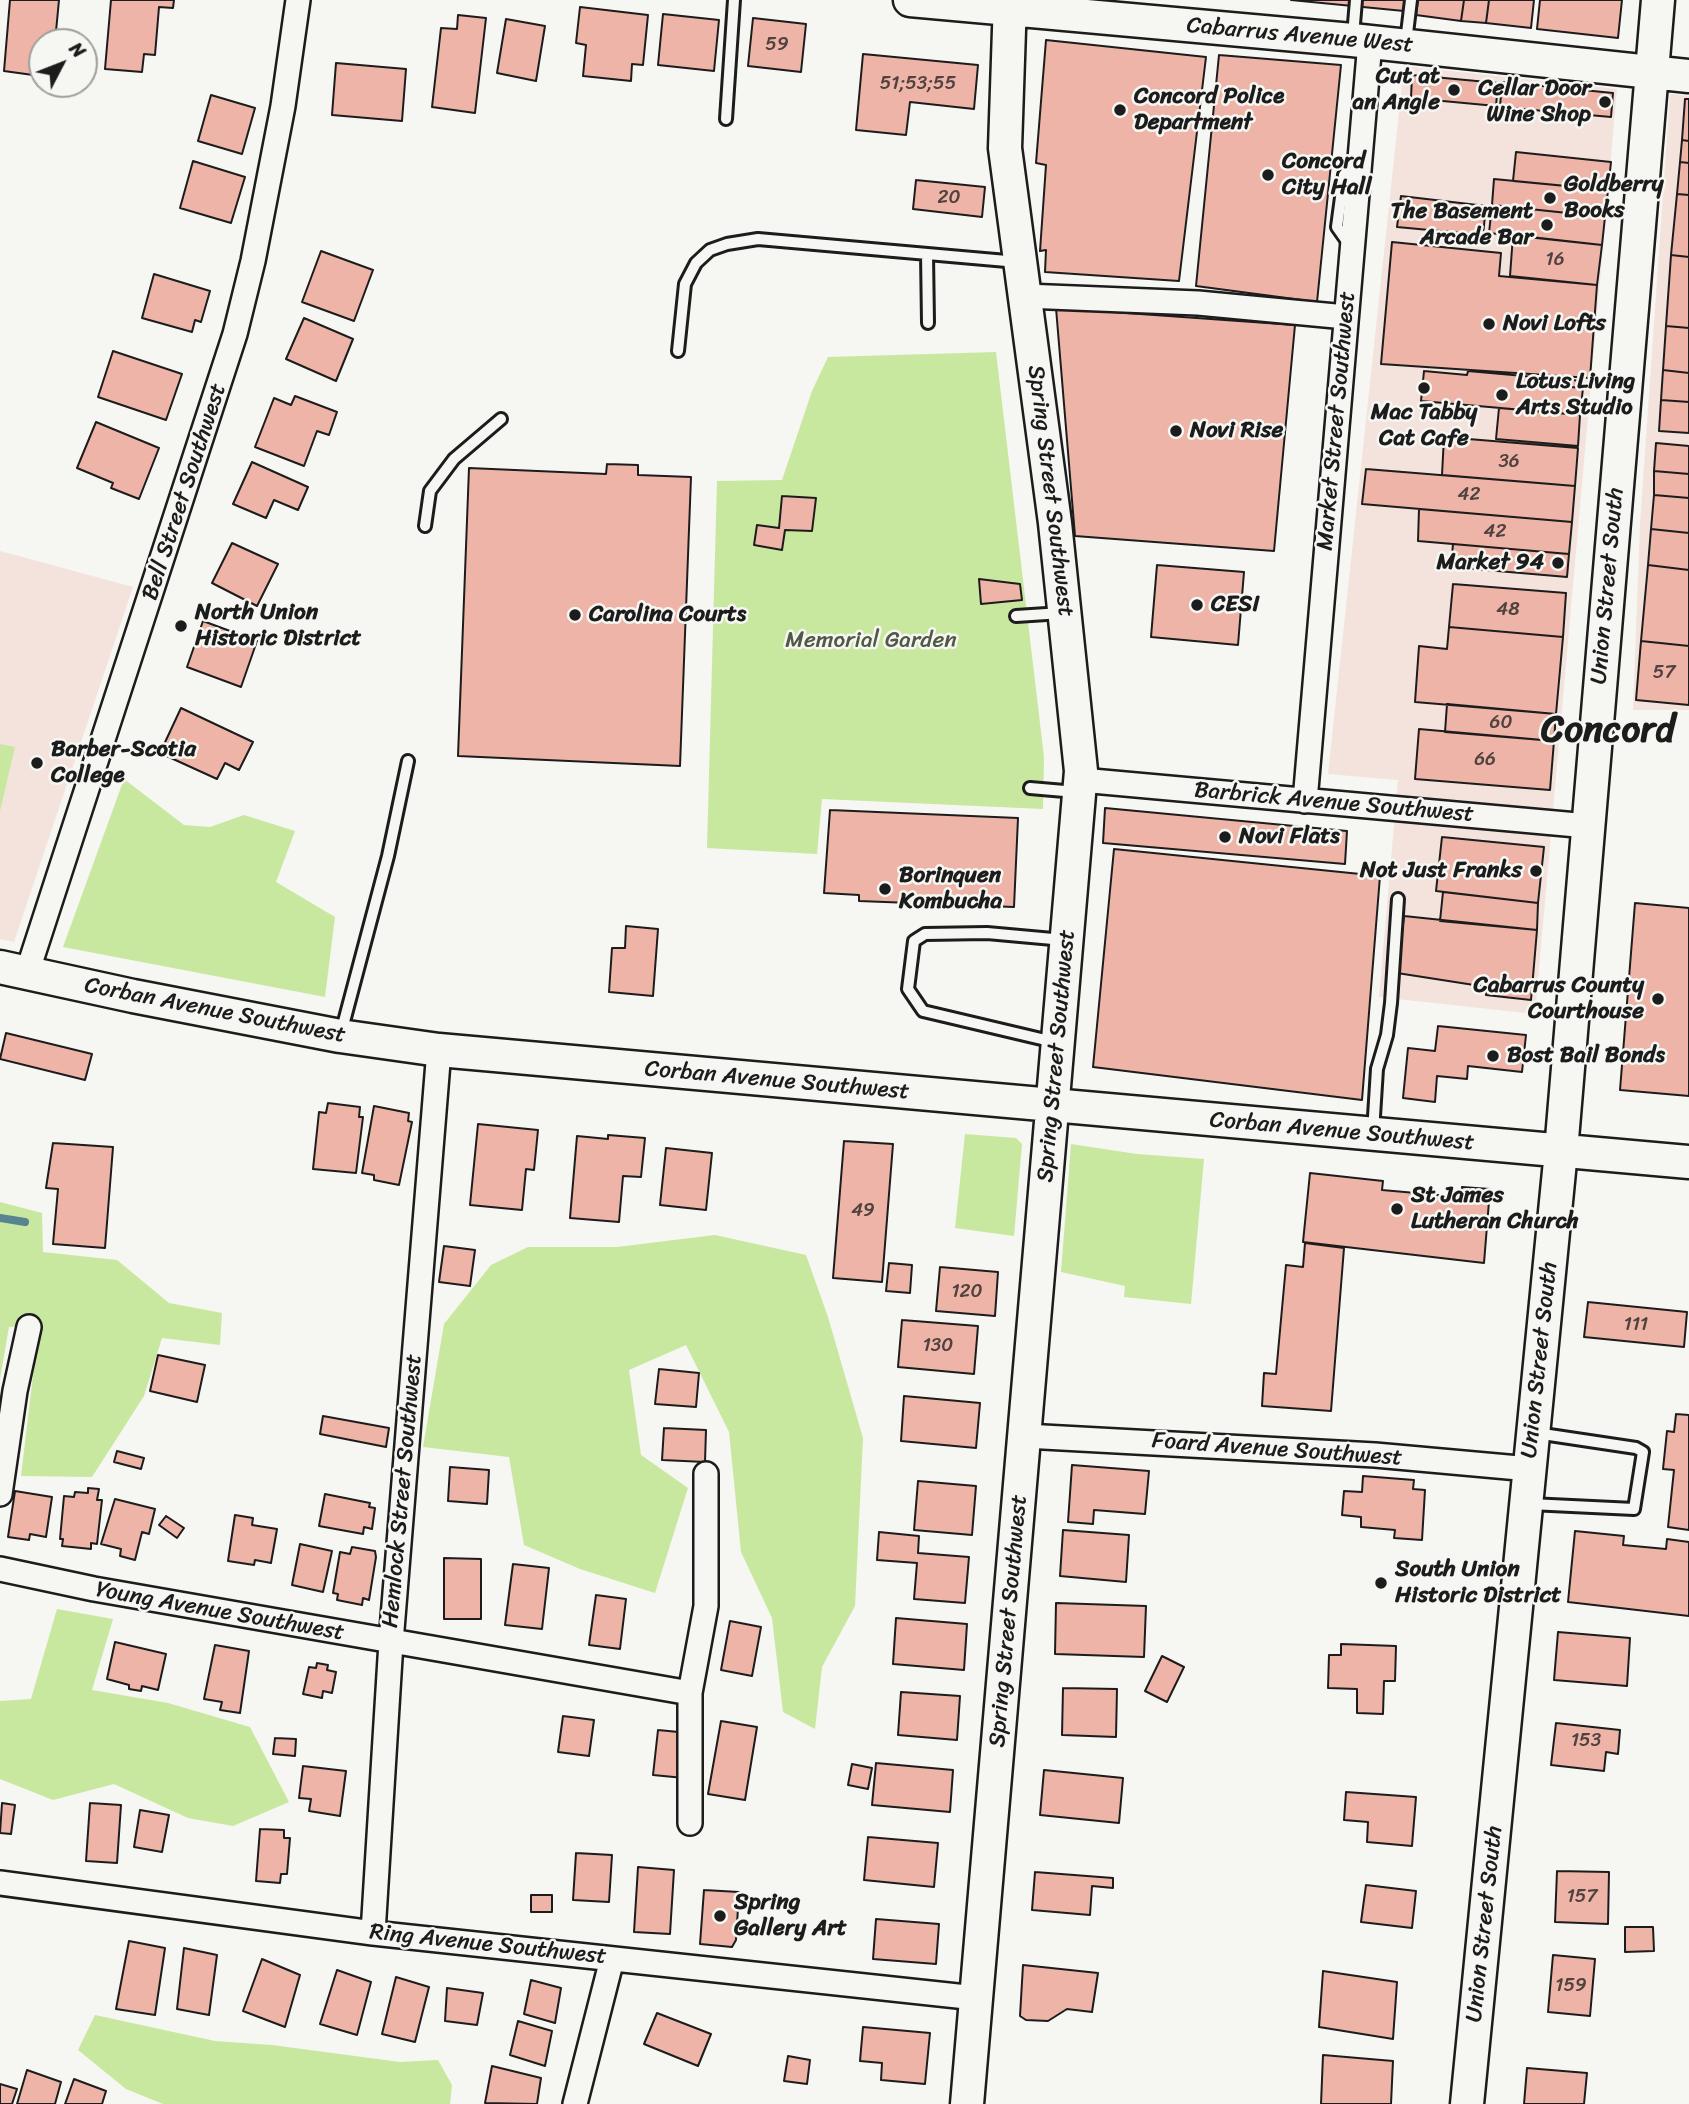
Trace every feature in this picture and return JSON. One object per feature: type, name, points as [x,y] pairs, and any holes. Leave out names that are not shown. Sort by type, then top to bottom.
[{"type":"street","name":"Bell Street Southwest","points":[[14,970],[235,334],[253,261],[283,106],[298,0]]},
{"type":"street","name":"Cabarrus Avenue West","points":[[910,0],[1009,5],[1689,76]]},
{"type":"street","name":"Union Street South","points":[[1468,2104],[1561,1152],[1658,0]]},
{"type":"street","name":"Spring Street Southwest","points":[[967,2104],[1080,786],[1065,613],[1005,148],[1009,5]]},
{"type":"street","name":"Market Street Southwest","points":[[1305,801],[1360,156],[1361,41]]},
{"type":"street","points":[[1025,296],[1198,303],[1346,317]]},
{"type":"street","name":"Barbrick Avenue Southwest","points":[[1080,786],[1305,801],[1588,826]]},
{"type":"street","name":"Corban Avenue Southwest","points":[[14,970],[340,1035],[439,1050],[1689,1162]]},
{"type":"street","name":"Hemlock Street Southwest","points":[[373,1933],[391,1643],[439,1050]]},
{"type":"street","points":[[0,1494],[15,1391],[29,1327]]},
{"type":"street","name":"Foard Avenue Southwest","points":[[1025,1436],[1362,1454],[1530,1469]]},
{"type":"street","points":[[690,1823],[690,1693],[706,1606],[706,1474]]},
{"type":"street","name":"Young Avenue Southwest","points":[[0,1569],[391,1643],[690,1693]]},
{"type":"street","name":"Ring Avenue Southwest","points":[[0,1883],[373,1933],[976,1998]]},
{"type":"street","points":[[575,2104],[612,1959]]},
{"type":"lane","points":[[726,119],[734,0]]},
{"type":"lane","points":[[1356,0],[1361,41]]},
{"type":"lane","points":[[1406,45],[1410,0]]},
{"type":"lane","points":[[678,351],[685,284],[696,263],[710,250],[758,239],[1021,263]]},
{"type":"lane","points":[[927,254],[928,323]]},
{"type":"lane","points":[[425,526],[430,491],[454,459],[501,419]]},
{"type":"lane","points":[[1016,616],[1065,613]]},
{"type":"lane","points":[[340,1035],[388,856],[408,761]]},
{"type":"lane","points":[[1030,788],[1080,786]]},
{"type":"lane","points":[[1373,1135],[1377,1069],[1387,1035],[1391,1003],[1398,899]]},
{"type":"lane","points":[[1058,1043],[923,1010],[908,989],[914,941],[925,934],[987,933],[1067,940]]},
{"type":"lane","points":[[1526,1504],[1634,1509],[1643,1452],[1636,1448],[1533,1432]]},
{"type":"shaded area","points":[[1404,66],[1617,89],[1535,1014],[1379,997],[1398,780],[1328,774]]},
{"type":"shaded area","points":[[1670,94],[1689,96],[1689,710],[1633,710],[1640,524]]},
{"type":"shaded area","name":"Barber-Scotia College","points":[[0,551],[133,587],[14,942],[0,939]]},
{"type":"green space","name":"Memorial Garden","points":[[996,352],[1044,757],[1043,809],[822,799],[817,854],[707,848],[717,481],[782,480],[812,391],[828,357]]},
{"type":"green space","points":[[0,744],[15,747],[0,811]]},
{"type":"green space","points":[[124,779],[184,825],[210,827],[244,815],[295,831],[276,882],[335,917],[325,997],[63,947]]},
{"type":"green space","points":[[965,1134],[1016,1138],[1022,1144],[1014,1236],[955,1228]]},
{"type":"green space","points":[[1071,1144],[1137,1154],[1204,1159],[1191,1304],[1124,1297],[1125,1286],[1061,1272]]},
{"type":"green space","points":[[0,1202],[42,1213],[43,1252],[117,1260],[169,1303],[222,1313],[220,1345],[162,1338],[144,1396],[92,1477],[21,1476],[39,1325],[9,1327],[0,1379]]},
{"type":"green space","points":[[715,1235],[806,1255],[828,1317],[863,1438],[855,1606],[822,1667],[815,1729],[783,1712],[772,1618],[741,1552],[729,1432],[686,1345],[629,1370],[641,1455],[688,1488],[655,1593],[580,1569],[524,1545],[509,1457],[423,1447],[444,1324],[491,1265],[528,1247],[617,1247]]},
{"type":"green space","points":[[57,1609],[113,1619],[92,1690],[168,1703],[250,1727],[289,1802],[233,1826],[188,1818],[114,1784],[53,1800],[0,1779],[0,1701],[31,1699]]},
{"type":"green space","points":[[95,2015],[215,2041],[272,2045],[400,2062],[438,2060],[452,2085],[450,2104],[163,2104],[126,2089],[78,2050]]},
{"type":"building","points":[[10,0],[59,0],[56,28],[28,28],[28,74],[4,71]]},
{"type":"building","points":[[111,0],[174,0],[173,8],[159,7],[155,55],[144,54],[142,72],[105,69]]},
{"type":"building","points":[[1291,0],[1406,0],[1404,11]]},
{"type":"building","points":[[1418,0],[1464,0],[1461,21],[1416,15]]},
{"type":"building","points":[[1464,0],[1489,0],[1486,23],[1461,21]]},
{"type":"building","points":[[1489,0],[1534,0],[1531,28],[1486,23]]},
{"type":"building","points":[[1540,0],[1622,0],[1618,38],[1537,29]]},
{"type":"building","points":[[580,7],[648,15],[643,65],[632,64],[631,81],[583,76],[586,45],[576,43]]},
{"type":"building","points":[[663,14],[719,20],[714,71],[658,65]]},
{"type":"building","points":[[458,15],[486,18],[475,113],[432,107],[441,28],[457,29]]},
{"type":"building","points":[[753,18],[806,24],[801,72],[748,66]]},
{"type":"building","points":[[506,19],[545,26],[536,81],[497,73]]},
{"type":"building","name":"Concord Police Department","points":[[1046,40],[1206,57],[1179,281],[1045,272],[1046,250],[1040,251],[1046,165],[1036,163]]},
{"type":"building","points":[[863,54],[978,65],[974,109],[910,102],[906,135],[856,130]]},
{"type":"building","name":"Concord City Hall","points":[[1219,55],[1341,65],[1317,302],[1196,286]]},
{"type":"building","points":[[336,63],[406,69],[402,121],[332,115]]},
{"type":"building","points":[[1412,75],[1498,83],[1496,106],[1411,98]]},
{"type":"building","points":[[1502,82],[1613,93],[1611,117],[1500,107]]},
{"type":"building","points":[[211,95],[255,108],[242,154],[198,141]]},
{"type":"building","points":[[1685,99],[1689,99],[1689,141],[1682,140]]},
{"type":"building","points":[[1682,140],[1689,141],[1689,163],[1680,162]]},
{"type":"building","points":[[1516,152],[1611,162],[1608,190],[1513,181]]},
{"type":"building","points":[[193,161],[245,177],[231,223],[180,208]]},
{"type":"building","points":[[1680,162],[1689,163],[1689,195],[1677,194]]},
{"type":"building","name":"Goldberry Books","points":[[1494,179],[1608,190],[1605,217],[1492,205]]},
{"type":"building","points":[[916,180],[985,187],[982,217],[913,209]]},
{"type":"building","points":[[1677,194],[1689,195],[1689,257],[1671,255]]},
{"type":"building","points":[[1401,196],[1486,206],[1483,235],[1397,227]]},
{"type":"building","name":"The Basement Arcade Bar","points":[[1492,205],[1605,217],[1602,245],[1489,233]]},
{"type":"building","points":[[1513,235],[1602,245],[1597,285],[1510,276]]},
{"type":"building","name":"Novi Lofts","points":[[1392,242],[1501,253],[1499,276],[1597,285],[1590,378],[1381,364]]},
{"type":"building","points":[[321,251],[373,270],[354,321],[302,302]]},
{"type":"building","points":[[1671,255],[1689,257],[1689,328],[1666,326]]},
{"type":"building","points":[[154,274],[210,291],[201,322],[195,320],[192,332],[142,318]]},
{"type":"building","name":"Novi Rise","points":[[1056,308],[1295,325],[1274,551],[1075,536]]},
{"type":"building","points":[[304,318],[353,339],[336,381],[286,359]]},
{"type":"building","points":[[1666,326],[1689,328],[1689,373],[1663,370]]},
{"type":"building","points":[[113,351],[182,374],[166,420],[98,397]]},
{"type":"building","points":[[1663,370],[1689,373],[1689,402],[1661,400]]},
{"type":"building","name":"Lotus Living Arts Studio","points":[[1424,371],[1467,375],[1468,371],[1535,377],[1534,384],[1583,388],[1580,415],[1421,401]]},
{"type":"building","points":[[1535,377],[1583,381],[1583,388],[1534,384]]},
{"type":"building","points":[[295,396],[337,412],[329,435],[317,431],[304,466],[255,447],[274,398],[291,405]]},
{"type":"building","points":[[1661,400],[1689,402],[1689,433],[1659,431]]},
{"type":"building","points":[[1499,408],[1580,415],[1578,446],[1496,439]]},
{"type":"building","points":[[96,422],[159,448],[139,499],[111,488],[113,483],[77,468]]},
{"type":"building","points":[[1444,437],[1578,448],[1575,486],[1442,475]]},
{"type":"building","points":[[1656,443],[1689,446],[1689,474],[1654,471]]},
{"type":"building","points":[[252,462],[308,487],[298,510],[274,500],[266,518],[233,504]]},
{"type":"building","name":"Carolina Courts","points":[[607,464],[638,465],[638,475],[691,477],[680,766],[458,756],[469,468],[606,474]]},
{"type":"building","points":[[1366,469],[1575,486],[1572,522],[1362,504]]},
{"type":"building","points":[[1654,471],[1689,474],[1689,498],[1654,495]]},
{"type":"building","points":[[1654,495],[1689,498],[1689,533],[1651,529]]},
{"type":"building","points":[[782,496],[816,498],[812,531],[785,530],[782,550],[754,545],[757,525],[779,528]]},
{"type":"building","points":[[1419,509],[1572,522],[1569,554],[1418,541]]},
{"type":"building","points":[[1651,529],[1689,533],[1689,570],[1648,565]]},
{"type":"building","points":[[232,543],[278,564],[257,606],[212,583]]},
{"type":"building","points":[[1453,544],[1569,554],[1567,577],[1451,567]]},
{"type":"building","name":"CESI","points":[[1157,565],[1244,572],[1238,645],[1151,637]]},
{"type":"building","points":[[1648,565],[1689,570],[1689,646],[1641,641]]},
{"type":"building","points":[[979,579],[1020,584],[1022,600],[981,604]]},
{"type":"building","points":[[1453,584],[1566,593],[1563,637],[1449,627]]},
{"type":"building","points":[[203,621],[257,641],[241,687],[187,667]]},
{"type":"building","points":[[1449,627],[1563,637],[1556,714],[1415,702],[1419,646],[1447,649]]},
{"type":"building","points":[[1641,641],[1689,646],[1689,705],[1636,700]]},
{"type":"building","points":[[1447,704],[1556,714],[1554,741],[1445,732]]},
{"type":"building","points":[[181,708],[253,742],[239,770],[225,763],[217,779],[160,753]]},
{"type":"building","points":[[1419,729],[1554,741],[1550,790],[1415,779]]},
{"type":"building","name":"Novi Flats","points":[[1105,808],[1347,831],[1345,864],[1103,843]]},
{"type":"building","points":[[830,810],[1018,818],[1014,907],[859,901],[859,895],[824,893]]},
{"type":"building","points":[[1442,837],[1544,847],[1538,903],[1436,891]]},
{"type":"building","points":[[1114,849],[1380,876],[1362,1100],[1093,1067]]},
{"type":"building","points":[[1443,892],[1538,903],[1537,930],[1440,921]]},
{"type":"building","name":"Cabarrus County Courthouse","points":[[1635,903],[1689,908],[1689,1096],[1620,1090]]},
{"type":"building","points":[[1404,916],[1537,930],[1531,1000],[1486,995],[1487,987],[1397,973]]},
{"type":"building","points":[[626,926],[658,929],[653,996],[609,992],[612,948],[625,948]]},
{"type":"building","points":[[1438,1026],[1526,1035],[1522,1072],[1468,1066],[1467,1079],[1437,1076],[1435,1102],[1403,1098],[1408,1048],[1435,1051]]},
{"type":"building","points":[[6,1033],[92,1054],[85,1080],[0,1059]]},
{"type":"building","points":[[328,1103],[360,1107],[359,1117],[363,1117],[356,1173],[313,1169],[319,1112],[326,1113]]},
{"type":"building","points":[[374,1106],[409,1113],[408,1121],[412,1122],[399,1185],[374,1180],[374,1175],[362,1173]]},
{"type":"building","points":[[478,1124],[538,1130],[534,1170],[526,1169],[522,1210],[470,1205]]},
{"type":"building","points":[[608,1135],[645,1138],[641,1177],[623,1176],[619,1222],[570,1218],[577,1136],[608,1139]]},
{"type":"building","points":[[844,1141],[893,1144],[882,1282],[833,1278]]},
{"type":"building","points":[[53,1143],[113,1147],[105,1248],[53,1244],[58,1189],[46,1188]]},
{"type":"building","points":[[666,1148],[712,1153],[706,1210],[660,1205]]},
{"type":"building","name":"St James Lutheran Church","points":[[1310,1173],[1383,1181],[1382,1190],[1461,1197],[1462,1187],[1490,1189],[1484,1263],[1303,1242]]},
{"type":"building","points":[[1305,1243],[1344,1248],[1331,1411],[1262,1406],[1264,1373],[1276,1374],[1286,1265],[1303,1267]]},
{"type":"building","points":[[444,1246],[475,1250],[470,1286],[439,1282]]},
{"type":"building","points":[[889,1263],[912,1265],[910,1293],[886,1291]]},
{"type":"building","points":[[940,1267],[998,1272],[995,1316],[936,1311]]},
{"type":"building","points":[[1588,1302],[1687,1312],[1684,1347],[1584,1337]]},
{"type":"building","points":[[902,1320],[978,1326],[974,1374],[898,1367]]},
{"type":"building","points":[[158,1355],[205,1365],[197,1402],[150,1391]]},
{"type":"building","points":[[659,1369],[699,1373],[696,1407],[655,1404]]},
{"type":"building","points":[[904,1396],[980,1403],[976,1448],[901,1441]]},
{"type":"building","points":[[1676,1414],[1689,1415],[1689,1530],[1668,1527],[1674,1470],[1663,1469],[1667,1431],[1674,1432]]},
{"type":"building","points":[[323,1416],[389,1428],[386,1447],[320,1434]]},
{"type":"building","points":[[664,1428],[706,1430],[705,1462],[662,1460]]},
{"type":"building","points":[[117,1451],[144,1458],[141,1469],[114,1462]]},
{"type":"building","points":[[1072,1465],[1149,1471],[1145,1514],[1094,1510],[1093,1524],[1068,1522]]},
{"type":"building","points":[[450,1467],[489,1470],[487,1504],[448,1501]]},
{"type":"building","points":[[1363,1476],[1414,1480],[1413,1489],[1425,1490],[1422,1540],[1394,1538],[1395,1530],[1361,1527],[1361,1517],[1342,1515],[1344,1491],[1362,1492]]},
{"type":"building","points":[[918,1481],[976,1486],[972,1535],[914,1530]]},
{"type":"building","points":[[88,1488],[99,1489],[97,1500],[102,1500],[97,1544],[91,1543],[91,1549],[62,1546],[63,1539],[60,1539],[64,1496],[74,1497],[75,1492],[88,1493]]},
{"type":"building","points":[[15,1491],[52,1497],[46,1537],[30,1534],[29,1540],[8,1537]]},
{"type":"building","points":[[325,1494],[370,1503],[369,1507],[375,1508],[372,1529],[364,1527],[363,1534],[319,1526]]},
{"type":"building","points":[[115,1499],[155,1509],[149,1534],[142,1532],[135,1560],[120,1556],[121,1549],[101,1544]]},
{"type":"building","points":[[235,1515],[253,1518],[252,1525],[277,1529],[271,1563],[255,1560],[254,1565],[228,1561]]},
{"type":"building","points":[[166,1516],[184,1528],[177,1538],[159,1525]]},
{"type":"building","points":[[1063,1530],[1129,1535],[1126,1582],[1060,1576]]},
{"type":"building","points":[[1575,1531],[1624,1536],[1623,1545],[1666,1549],[1667,1539],[1689,1542],[1689,1616],[1568,1602]]},
{"type":"building","points":[[879,1532],[919,1536],[918,1553],[969,1557],[965,1603],[914,1599],[917,1563],[877,1560]]},
{"type":"building","points":[[300,1544],[332,1551],[323,1592],[292,1585]]},
{"type":"building","points":[[352,1547],[375,1551],[369,1600],[363,1598],[362,1605],[337,1600],[338,1594],[333,1593],[340,1552],[350,1554]]},
{"type":"building","points":[[444,1558],[481,1559],[481,1619],[444,1619]]},
{"type":"building","points":[[513,1564],[549,1568],[542,1629],[505,1625]]},
{"type":"building","points":[[596,1595],[626,1599],[620,1649],[589,1645]]},
{"type":"building","points":[[1056,1603],[1146,1606],[1144,1657],[1055,1654]]},
{"type":"building","points":[[896,1618],[967,1624],[964,1670],[893,1664]]},
{"type":"building","points":[[730,1621],[761,1627],[752,1676],[721,1670]]},
{"type":"building","points":[[1558,1632],[1630,1638],[1627,1686],[1554,1680]]},
{"type":"building","points":[[115,1642],[166,1654],[158,1690],[142,1686],[141,1691],[129,1689],[129,1685],[107,1679]]},
{"type":"building","points":[[1341,1644],[1396,1646],[1395,1681],[1384,1681],[1383,1714],[1357,1713],[1357,1689],[1328,1688],[1329,1655],[1341,1655]]},
{"type":"building","points":[[215,1645],[249,1651],[240,1713],[220,1710],[222,1702],[204,1699]]},
{"type":"building","points":[[1162,1656],[1184,1667],[1167,1702],[1145,1691]]},
{"type":"building","points":[[317,1663],[328,1665],[327,1670],[336,1672],[332,1693],[323,1691],[322,1698],[303,1694],[309,1667],[316,1668]]},
{"type":"building","points":[[1063,1688],[1117,1689],[1116,1737],[1062,1735]]},
{"type":"building","points":[[901,1692],[960,1696],[957,1740],[898,1735]]},
{"type":"building","points":[[563,1716],[594,1720],[589,1756],[558,1752]]},
{"type":"building","points":[[721,1721],[757,1727],[745,1800],[708,1794]]},
{"type":"building","points":[[1556,1723],[1620,1730],[1618,1754],[1606,1752],[1604,1771],[1551,1765]]},
{"type":"building","points":[[658,1730],[689,1733],[684,1778],[653,1775]]},
{"type":"building","points":[[275,1738],[296,1739],[295,1756],[273,1754]]},
{"type":"building","points":[[876,1763],[953,1770],[950,1812],[872,1805]]},
{"type":"building","points":[[852,1764],[872,1768],[868,1789],[848,1785]]},
{"type":"building","points":[[303,1766],[346,1771],[340,1816],[309,1811],[311,1799],[299,1798]]},
{"type":"building","points":[[1044,1770],[1123,1778],[1119,1823],[1040,1815]]},
{"type":"building","points":[[1346,1792],[1416,1797],[1412,1846],[1367,1842],[1368,1822],[1344,1820]]},
{"type":"building","points":[[2,1803],[15,1805],[11,1834],[0,1833]]},
{"type":"building","points":[[90,1803],[121,1805],[117,1863],[86,1861]]},
{"type":"building","points":[[140,1810],[169,1815],[162,1852],[134,1847]]},
{"type":"building","points":[[260,1829],[284,1830],[284,1838],[290,1838],[287,1874],[281,1874],[280,1883],[256,1881]]},
{"type":"building","points":[[868,1837],[938,1843],[934,1887],[864,1880]]},
{"type":"building","points":[[576,1853],[612,1855],[609,1902],[573,1900]]},
{"type":"building","points":[[638,1867],[674,1870],[670,1934],[634,1932]]},
{"type":"building","points":[[1557,1871],[1609,1872],[1608,1924],[1555,1922]]},
{"type":"building","points":[[1035,1872],[1113,1878],[1113,1888],[1092,1886],[1090,1915],[1032,1910]]},
{"type":"building","points":[[1366,1885],[1416,1891],[1412,1928],[1361,1922]]},
{"type":"building","name":"Spring Gallery Art","points":[[704,1890],[739,1892],[736,1940],[732,1947],[700,1944]]},
{"type":"building","points":[[531,1895],[552,1895],[552,1912],[531,1912]]},
{"type":"building","points":[[876,1919],[939,1924],[936,1964],[873,1959]]},
{"type":"building","points":[[1625,1927],[1653,1927],[1654,1951],[1625,1952]]},
{"type":"building","points":[[129,1941],[165,1948],[155,2015],[116,2009]]},
{"type":"building","points":[[184,1948],[217,1955],[209,2015],[177,2009]]},
{"type":"building","points":[[1553,1955],[1595,1959],[1590,2016],[1548,2012]]},
{"type":"building","points":[[262,1959],[300,1975],[285,2027],[243,2011]]},
{"type":"building","points":[[1023,1965],[1098,1973],[1092,2012],[1067,2009],[1048,2021],[1026,2020],[1020,2016]]},
{"type":"building","points":[[337,1970],[371,1982],[357,2035],[320,2024]]},
{"type":"building","points":[[1323,1971],[1397,1982],[1393,2039],[1319,2027]]},
{"type":"building","points":[[396,1977],[429,1987],[415,2042],[382,2034]]},
{"type":"building","points":[[531,1980],[561,1988],[555,2023],[524,2014]]},
{"type":"building","points":[[447,1988],[483,1993],[477,2025],[445,2021]]},
{"type":"building","points":[[657,2013],[711,2034],[698,2066],[644,2044]]},
{"type":"building","points":[[518,2021],[552,2031],[545,2066],[510,2055]]},
{"type":"building","points":[[863,2027],[930,2033],[925,2084],[881,2080],[882,2063],[860,2061]]},
{"type":"building","points":[[1323,2055],[1393,2061],[1391,2104],[1321,2104]]},
{"type":"building","points":[[788,2056],[810,2060],[807,2084],[784,2081]]},
{"type":"building","points":[[492,2066],[541,2078],[537,2104],[485,2103]]},
{"type":"building","points":[[1527,2068],[1587,2073],[1584,2104],[1524,2104]]},
{"type":"building","points":[[27,2070],[61,2082],[55,2104],[17,2104]]},
{"type":"building","points":[[74,2079],[106,2091],[102,2104],[65,2104]]},
{"type":"building","points":[[0,2084],[17,2089],[12,2104],[0,2104]]},
{"type":"waterway","points":[[0,1218],[25,1222]]},
{"type":"place","name":"Cut at an Angle","points":[[1454,90]]},
{"type":"place","name":"Cellar Door Wine Shop","points":[[1605,102]]},
{"type":"place","name":"Concord Police Department","points":[[1120,110]]},
{"type":"place","name":"Concord City Hall","points":[[1268,175]]},
{"type":"place","name":"Goldberry Books","points":[[1550,198]]},
{"type":"place","name":"The Basement Arcade Bar","points":[[1547,225]]},
{"type":"place","name":"Novi Lofts","points":[[1489,324]]},
{"type":"place","name":"Mac Tabby Cat Cafe","points":[[1424,388]]},
{"type":"place","name":"Lotus Living Arts Studio","points":[[1502,395]]},
{"type":"place","name":"Novi Rise","points":[[1176,431]]},
{"type":"place","name":"Market 94","points":[[1558,563]]},
{"type":"place","name":"CESI","points":[[1197,605]]},
{"type":"place","name":"Carolina Courts","points":[[575,615]]},
{"type":"place","name":"North Union Historic District","points":[[181,626]]},
{"type":"place","name":"Barber-Scotia College","points":[[37,763]]},
{"type":"place","name":"Novi Flats","points":[[1225,837]]},
{"type":"place","name":"Not Just Franks","points":[[1536,871]]},
{"type":"place","name":"Borinquen Kombucha","points":[[885,889]]},
{"type":"place","name":"Cabarrus County Courthouse","points":[[1658,999]]},
{"type":"place","name":"Bost Bail Bonds","points":[[1493,1056]]},
{"type":"place","name":"St James Lutheran Church","points":[[1397,1209]]},
{"type":"place","name":"South Union Historic District","points":[[1381,1583]]},
{"type":"place","name":"Spring Gallery Art","points":[[720,1916]]},
{"type":"district","name":"Concord","points":[[1608,732]]}]
